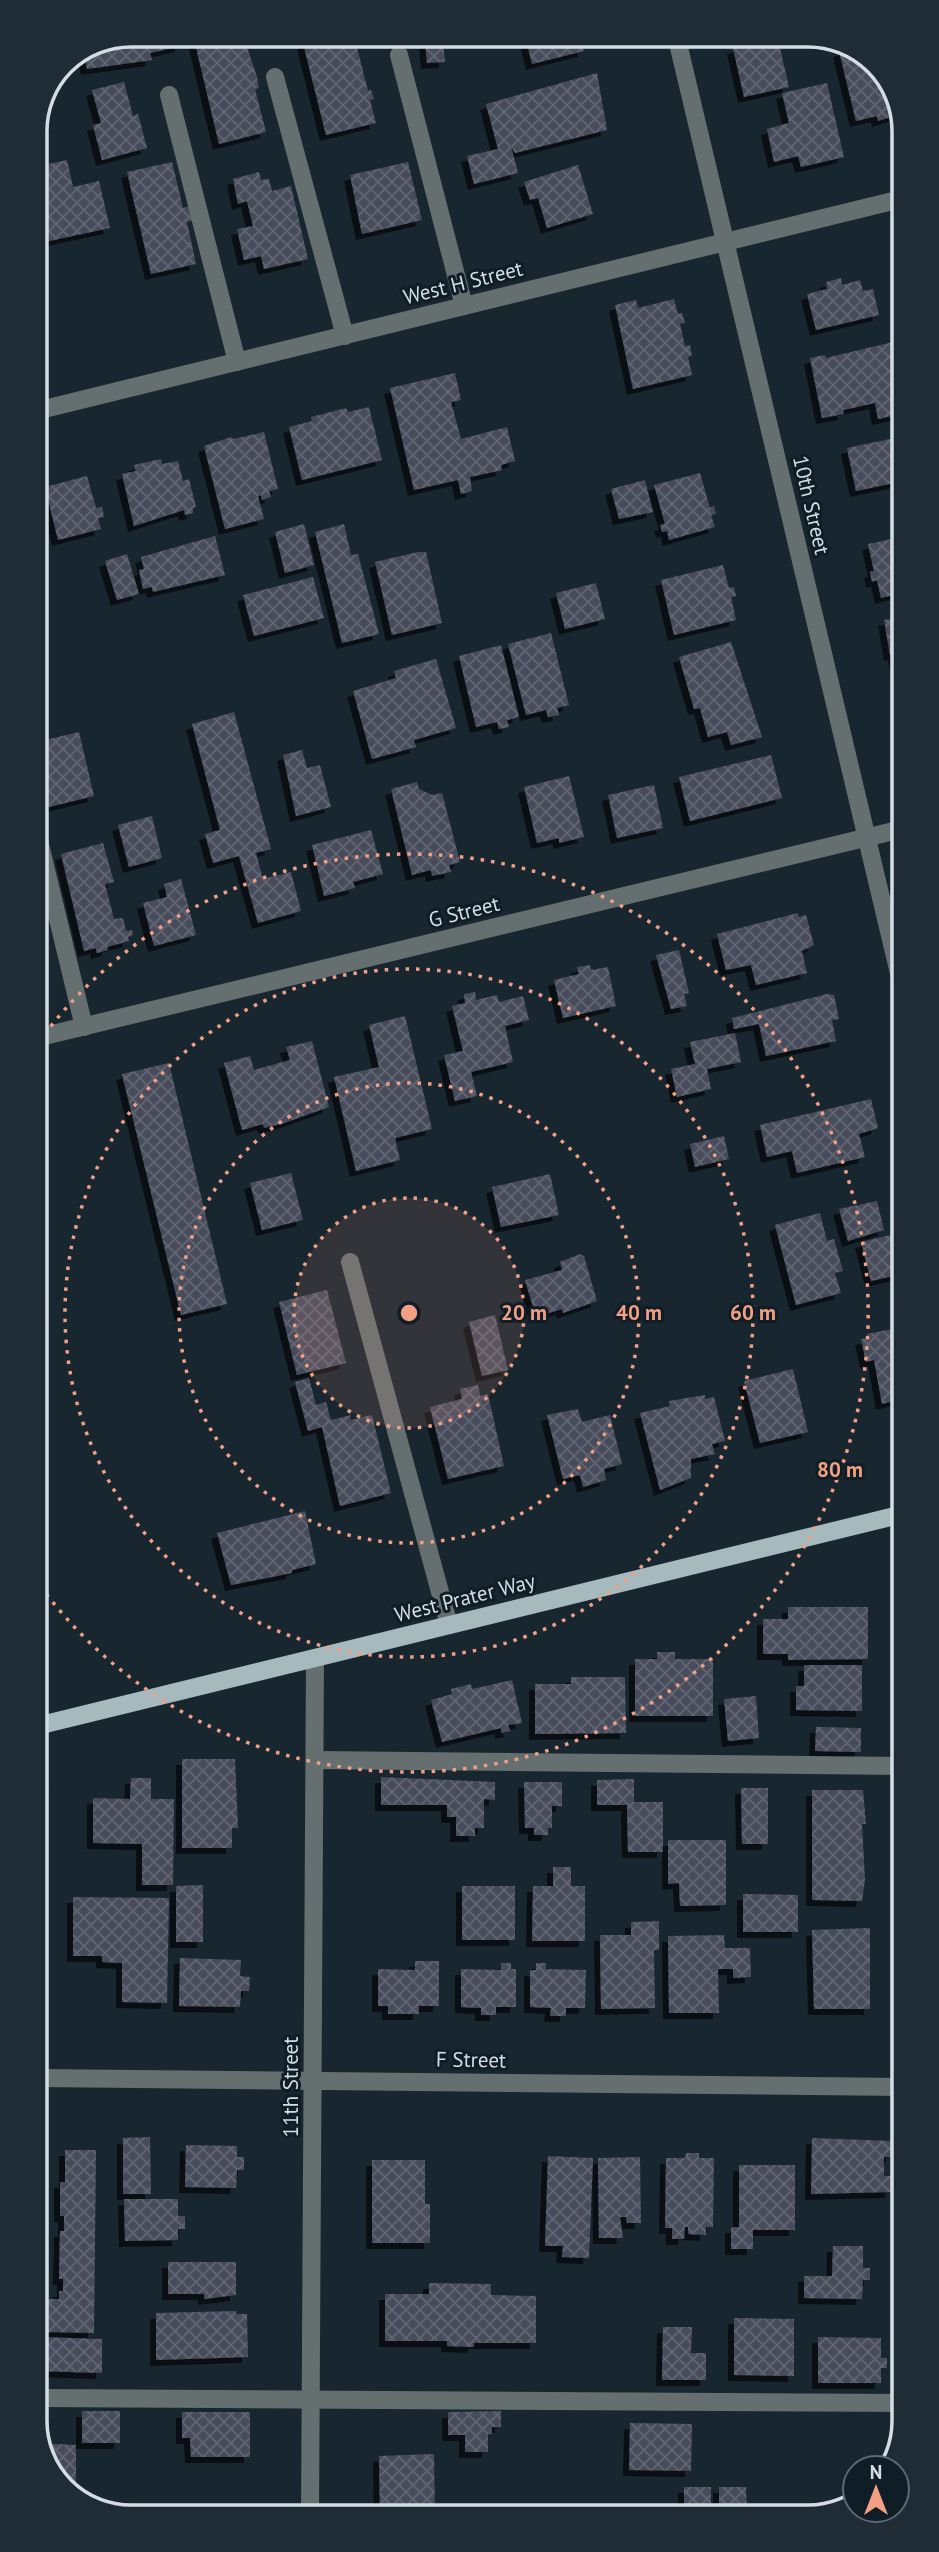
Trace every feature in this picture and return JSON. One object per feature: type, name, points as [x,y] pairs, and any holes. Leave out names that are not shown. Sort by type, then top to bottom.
[{"type":"main road","name":"West Prater Way","points":[[47,1724],[892,1517]]},
{"type":"street","name":"10th Street","points":[[679,47],[892,944]]},
{"type":"street","points":[[399,54],[464,306]]},
{"type":"street","points":[[275,78],[345,336]]},
{"type":"street","points":[[169,95],[237,362]]},
{"type":"street","name":"West H Street","points":[[47,408],[892,201]]},
{"type":"street","name":"G Street","points":[[47,1035],[892,832]]},
{"type":"street","points":[[47,874],[84,1027]]},
{"type":"street","points":[[351,1262],[449,1625]]},
{"type":"street","name":"11th Street","points":[[310,2505],[315,1658]]},
{"type":"street","points":[[316,1760],[892,1766]]},
{"type":"street","name":"F Street","points":[[47,2078],[892,2087]]},
{"type":"street","points":[[47,2398],[892,2403]]},
{"type":"shaded area","points":[[49,1782],[48,2026],[47,2026]]},
{"type":"building","points":[[177,47],[150,53],[152,60],[87,69],[85,61],[115,49]]},
{"type":"building","points":[[196,47],[247,47],[257,77],[259,88],[255,89],[266,132],[219,144]]},
{"type":"building","points":[[304,47],[357,47],[368,91],[371,90],[374,99],[370,100],[376,123],[326,135]]},
{"type":"building","points":[[426,47],[444,47],[445,62],[427,63]]},
{"type":"building","points":[[528,47],[583,47],[584,51],[532,64]]},
{"type":"building","points":[[780,47],[789,87],[744,97],[733,48]]},
{"type":"building","points":[[840,54],[867,72],[878,85],[889,110],[890,117],[878,121],[877,116],[856,121]]},
{"type":"building","points":[[597,73],[607,130],[515,153],[511,146],[518,173],[474,184],[467,156],[498,149],[486,104]]},
{"type":"building","points":[[124,82],[133,116],[138,114],[147,148],[102,160],[93,125],[101,123],[92,90]]},
{"type":"building","points":[[827,83],[844,157],[801,167],[798,156],[774,162],[767,129],[789,123],[782,93]]},
{"type":"building","points":[[67,160],[73,187],[99,181],[110,228],[47,241],[47,164]]},
{"type":"building","points":[[172,162],[183,208],[191,206],[195,220],[187,222],[196,264],[151,274],[127,172]]},
{"type":"building","points":[[408,162],[422,220],[362,234],[350,175]]},
{"type":"building","points":[[578,165],[593,214],[547,228],[538,198],[530,200],[524,182]]},
{"type":"building","points":[[259,172],[261,180],[269,179],[272,191],[291,186],[308,259],[264,269],[261,256],[244,260],[237,229],[253,226],[247,201],[238,204],[233,179]]},
{"type":"building","points":[[841,278],[842,285],[860,280],[863,291],[873,289],[879,315],[816,330],[807,294],[827,289],[826,282]]},
{"type":"building","points":[[674,299],[678,314],[682,313],[685,323],[680,324],[685,346],[690,345],[692,355],[688,357],[692,375],[633,389],[615,305],[636,300],[638,308]]},
{"type":"building","points":[[892,342],[892,416],[878,419],[875,403],[843,410],[844,414],[822,418],[810,358],[825,355],[826,358]]},
{"type":"building","points":[[455,373],[461,400],[451,402],[461,439],[507,427],[515,461],[501,465],[502,470],[470,477],[472,491],[461,494],[458,480],[414,490],[390,388]]},
{"type":"building","points":[[369,407],[382,460],[302,480],[289,427],[312,421],[311,417],[346,408],[348,412]]},
{"type":"building","points":[[264,432],[278,489],[269,491],[271,497],[262,500],[261,495],[258,496],[264,519],[225,529],[204,446],[231,437],[233,439]]},
{"type":"building","points":[[890,439],[892,483],[856,491],[847,448]]},
{"type":"building","points":[[161,459],[162,464],[178,461],[183,481],[189,479],[196,507],[193,508],[193,513],[185,515],[184,510],[134,526],[122,474],[136,471],[134,465]]},
{"type":"building","points":[[700,473],[710,508],[714,506],[716,514],[711,515],[715,527],[669,540],[667,531],[662,532],[660,525],[665,524],[654,485]]},
{"type":"building","points":[[87,476],[96,508],[102,507],[104,517],[98,518],[101,529],[58,540],[47,486]]},
{"type":"building","points":[[645,480],[653,512],[619,519],[611,489]]},
{"type":"building","points":[[304,524],[314,565],[285,573],[275,532]]},
{"type":"building","points":[[344,524],[351,555],[358,554],[379,634],[342,643],[315,532]]},
{"type":"building","points":[[215,536],[225,575],[153,592],[152,587],[143,589],[139,570],[144,569],[141,557]]},
{"type":"building","points":[[892,539],[892,595],[881,598],[877,580],[872,582],[870,572],[874,571],[868,544]]},
{"type":"building","points":[[426,552],[442,623],[392,635],[375,562]]},
{"type":"building","points":[[127,554],[139,594],[117,600],[105,561]]},
{"type":"building","points":[[723,565],[729,588],[734,587],[736,596],[731,597],[736,620],[674,635],[661,580]]},
{"type":"building","points":[[313,577],[324,618],[254,636],[243,595]]},
{"type":"building","points":[[596,583],[605,619],[565,629],[556,593]]},
{"type":"building","points":[[892,619],[890,655],[884,620]]},
{"type":"building","points":[[551,633],[569,705],[557,708],[559,715],[548,717],[546,710],[526,715],[508,644]]},
{"type":"building","points":[[731,642],[762,737],[731,745],[727,732],[708,737],[700,708],[694,709],[679,657]]},
{"type":"building","points":[[501,645],[519,717],[507,720],[509,727],[499,729],[497,722],[476,727],[459,656]]},
{"type":"building","points":[[436,659],[456,728],[414,740],[416,747],[372,759],[353,691],[396,678],[394,671]]},
{"type":"building","points":[[234,712],[271,849],[256,853],[263,879],[291,872],[301,911],[258,923],[239,856],[213,863],[205,834],[220,830],[192,724]]},
{"type":"building","points":[[79,732],[94,796],[49,807],[47,739]]},
{"type":"building","points":[[302,750],[307,768],[320,765],[331,807],[296,816],[283,755]]},
{"type":"building","points":[[771,755],[782,798],[690,821],[679,777]]},
{"type":"building","points":[[569,776],[584,837],[559,843],[559,838],[537,843],[524,787]]},
{"type":"building","points":[[417,782],[419,789],[432,795],[442,793],[460,862],[449,865],[451,872],[432,876],[431,870],[412,875],[391,789]]},
{"type":"building","points":[[654,785],[663,828],[617,838],[608,795]]},
{"type":"building","points":[[152,816],[162,858],[129,867],[118,825]]},
{"type":"building","points":[[371,830],[383,874],[353,882],[355,888],[324,896],[312,845]]},
{"type":"building","points":[[103,843],[114,882],[105,884],[114,919],[123,918],[126,931],[132,930],[133,935],[128,937],[129,941],[107,947],[108,950],[97,953],[96,948],[84,951],[61,854]]},
{"type":"building","points":[[181,879],[196,935],[154,946],[143,903],[167,897],[164,884]]},
{"type":"building","points":[[798,913],[799,917],[806,915],[814,945],[802,951],[807,973],[756,985],[751,965],[726,970],[717,934]]},
{"type":"building","points":[[679,950],[689,993],[684,994],[687,1006],[671,1009],[656,955]]},
{"type":"building","points":[[590,965],[591,970],[608,967],[616,1006],[563,1018],[554,980],[579,974],[577,967]]},
{"type":"building","points":[[475,992],[476,1000],[497,995],[499,1002],[523,996],[529,1020],[505,1026],[513,1062],[471,1072],[477,1096],[455,1101],[444,1055],[463,1051],[452,1006],[465,1003],[464,994]]},
{"type":"building","points":[[827,994],[834,995],[839,1019],[832,1020],[836,1041],[766,1056],[759,1024],[734,1029],[732,1018]]},
{"type":"building","points":[[405,1016],[432,1129],[395,1138],[400,1160],[356,1171],[334,1077],[379,1067],[369,1025]]},
{"type":"building","points":[[735,1033],[741,1062],[707,1069],[711,1089],[677,1097],[671,1069],[695,1064],[690,1042]]},
{"type":"building","points":[[312,1041],[329,1107],[284,1123],[264,1128],[263,1124],[242,1130],[224,1063],[250,1056],[254,1070],[290,1060],[286,1047]]},
{"type":"building","points":[[169,1063],[227,1304],[181,1315],[122,1074]]},
{"type":"building","points":[[871,1099],[878,1128],[859,1134],[865,1157],[797,1173],[792,1151],[767,1157],[760,1125]]},
{"type":"building","points":[[724,1136],[729,1159],[695,1167],[690,1144]]},
{"type":"building","points":[[291,1173],[303,1220],[262,1230],[250,1183]]},
{"type":"building","points":[[550,1174],[559,1215],[501,1227],[492,1187]]},
{"type":"building","points":[[877,1201],[884,1230],[848,1241],[839,1209]]},
{"type":"building","points":[[820,1213],[827,1241],[834,1239],[843,1271],[835,1273],[841,1293],[796,1305],[775,1225]]},
{"type":"building","points":[[892,1234],[892,1276],[871,1281],[861,1242]]},
{"type":"building","points":[[580,1254],[584,1256],[597,1301],[563,1313],[562,1309],[536,1317],[525,1280],[562,1270],[560,1262]]},
{"type":"building","points":[[327,1290],[346,1363],[297,1375],[279,1302]]},
{"type":"building","points":[[495,1315],[508,1370],[482,1376],[469,1322]]},
{"type":"building","points":[[892,1329],[892,1402],[882,1404],[874,1360],[866,1362],[861,1339],[868,1338],[867,1334]]},
{"type":"building","points":[[793,1369],[808,1432],[760,1443],[744,1381]]},
{"type":"building","points":[[309,1378],[316,1405],[326,1402],[331,1420],[351,1415],[350,1420],[372,1415],[391,1493],[340,1506],[322,1427],[308,1431],[295,1382]]},
{"type":"building","points":[[478,1385],[480,1396],[488,1394],[504,1466],[448,1479],[430,1407],[462,1399],[460,1389]]},
{"type":"building","points":[[705,1395],[705,1399],[714,1397],[725,1441],[712,1444],[715,1454],[691,1459],[691,1478],[660,1490],[640,1413],[670,1406],[669,1401]]},
{"type":"building","points":[[578,1409],[582,1422],[610,1415],[622,1464],[604,1469],[606,1480],[583,1487],[580,1475],[563,1479],[547,1415]]},
{"type":"building","points":[[305,1511],[316,1564],[292,1570],[292,1573],[231,1585],[217,1533]]},
{"type":"building","points":[[788,1607],[868,1607],[868,1659],[788,1660],[788,1654],[763,1654],[763,1619],[788,1619]]},
{"type":"building","points":[[657,1652],[675,1652],[675,1659],[713,1659],[713,1716],[635,1716],[635,1659],[657,1659]]},
{"type":"building","points":[[804,1665],[862,1665],[862,1711],[796,1710],[796,1686],[804,1686]]},
{"type":"building","points":[[571,1677],[625,1677],[626,1733],[535,1734],[535,1684],[571,1684]]},
{"type":"building","points":[[512,1680],[522,1723],[508,1725],[510,1731],[501,1733],[501,1728],[442,1742],[431,1700],[452,1694],[451,1689],[471,1684],[472,1689]]},
{"type":"building","points":[[756,1696],[759,1738],[728,1741],[724,1699]]},
{"type":"building","points":[[816,1727],[861,1728],[861,1752],[815,1751]]},
{"type":"building","points":[[182,1759],[235,1759],[238,1828],[232,1828],[232,1848],[182,1848]]},
{"type":"building","points":[[381,1777],[495,1782],[495,1800],[484,1799],[484,1828],[475,1828],[475,1836],[456,1836],[456,1817],[447,1817],[447,1805],[381,1805]]},
{"type":"building","points":[[131,1778],[151,1778],[151,1799],[174,1799],[173,1885],[142,1885],[142,1844],[93,1843],[93,1798],[130,1799]]},
{"type":"building","points":[[634,1779],[634,1802],[663,1802],[663,1852],[628,1852],[627,1805],[597,1805],[597,1780]]},
{"type":"building","points":[[524,1782],[562,1782],[562,1806],[552,1806],[552,1828],[548,1828],[548,1835],[534,1835],[534,1828],[525,1828]]},
{"type":"building","points":[[741,1788],[768,1788],[768,1844],[742,1844]]},
{"type":"building","points":[[812,1790],[863,1790],[866,1824],[862,1824],[865,1880],[862,1901],[812,1900]]},
{"type":"building","points":[[668,1840],[726,1840],[726,1905],[680,1906],[679,1883],[668,1884]]},
{"type":"building","points":[[553,1867],[571,1867],[571,1886],[585,1886],[585,1941],[532,1941],[533,1886],[553,1886]]},
{"type":"building","points":[[203,1885],[203,1942],[176,1942],[176,1886]]},
{"type":"building","points":[[462,1886],[515,1886],[515,1940],[462,1940]]},
{"type":"building","points":[[743,1894],[798,1895],[798,1932],[743,1932]]},
{"type":"building","points":[[73,1897],[169,1898],[167,2003],[122,2002],[122,1963],[102,1962],[102,1956],[73,1956]]},
{"type":"building","points":[[659,1921],[659,1950],[654,1950],[655,2008],[601,2009],[600,1935],[631,1935],[631,1922]]},
{"type":"building","points":[[870,1928],[870,2009],[814,2009],[812,1930]]},
{"type":"building","points":[[724,1935],[725,1948],[750,1948],[751,1977],[733,1978],[733,1969],[718,1969],[719,2013],[669,2013],[668,1936]]},
{"type":"building","points":[[180,1958],[241,1960],[240,1976],[250,1977],[249,1991],[241,1991],[240,2007],[179,2006]]},
{"type":"building","points":[[415,1961],[439,1961],[439,2006],[419,2006],[419,2014],[388,2014],[388,2006],[378,2006],[378,1969],[415,1970]]},
{"type":"building","points":[[501,1963],[511,1963],[511,1969],[516,1969],[516,2007],[496,2007],[496,2015],[481,2015],[481,2008],[461,2007],[461,1969],[501,1970]]},
{"type":"building","points":[[536,1963],[546,1963],[546,1969],[586,1970],[585,2008],[566,2008],[566,2016],[550,2016],[551,2008],[530,2007],[530,1970],[536,1970]]},
{"type":"building","points":[[150,2137],[151,2194],[123,2194],[123,2138]]},
{"type":"building","points":[[812,2138],[892,2141],[892,2157],[884,2157],[884,2176],[891,2176],[891,2192],[811,2194]]},
{"type":"building","points":[[186,2145],[237,2146],[237,2157],[244,2157],[244,2170],[237,2170],[236,2188],[185,2187]]},
{"type":"building","points":[[65,2150],[96,2150],[94,2333],[48,2332],[47,2299],[59,2299],[59,2291],[63,2291],[63,2279],[59,2279],[60,2231],[64,2231],[64,2216],[60,2216],[60,2182],[65,2182]]},
{"type":"building","points":[[686,2153],[699,2153],[699,2158],[714,2158],[713,2227],[706,2227],[706,2235],[688,2234],[688,2227],[685,2227],[684,2239],[672,2239],[672,2228],[665,2228],[666,2158],[685,2158]]},
{"type":"building","points":[[548,2156],[593,2158],[589,2258],[562,2257],[563,2246],[545,2246]]},
{"type":"building","points":[[640,2157],[641,2223],[627,2223],[626,2217],[620,2217],[623,2238],[599,2238],[598,2158]]},
{"type":"building","points":[[372,2160],[425,2160],[425,2204],[430,2204],[430,2243],[372,2243]]},
{"type":"building","points":[[739,2165],[795,2165],[795,2230],[753,2230],[753,2249],[731,2249],[731,2227],[739,2227]]},
{"type":"building","points":[[124,2199],[178,2199],[178,2216],[185,2216],[185,2229],[178,2229],[178,2240],[125,2241]]},
{"type":"building","points":[[833,2246],[863,2246],[863,2268],[870,2268],[870,2280],[863,2280],[862,2299],[804,2298],[804,2276],[832,2276]]},
{"type":"building","points":[[168,2262],[236,2262],[236,2295],[204,2299],[204,2294],[168,2294]]},
{"type":"building","points":[[429,2283],[491,2284],[491,2295],[536,2296],[536,2343],[474,2343],[474,2347],[447,2346],[447,2341],[385,2341],[385,2294],[429,2294]]},
{"type":"building","points":[[236,2311],[236,2314],[247,2314],[248,2357],[156,2360],[156,2313]]},
{"type":"building","points":[[734,2318],[794,2319],[794,2376],[734,2375]]},
{"type":"building","points":[[663,2327],[692,2327],[691,2353],[706,2353],[706,2380],[662,2380]]},
{"type":"building","points":[[47,2337],[102,2339],[102,2373],[47,2371]]},
{"type":"building","points":[[818,2337],[881,2338],[881,2358],[887,2358],[887,2368],[881,2368],[881,2383],[818,2383]]},
{"type":"building","points":[[82,2411],[120,2411],[120,2443],[82,2443]]},
{"type":"building","points":[[501,2411],[501,2427],[492,2427],[492,2434],[488,2434],[488,2452],[465,2452],[465,2435],[448,2435],[448,2412]]},
{"type":"building","points":[[182,2412],[250,2412],[250,2457],[191,2457],[190,2438],[182,2438]]},
{"type":"building","points":[[630,2423],[692,2424],[691,2471],[629,2470]]},
{"type":"building","points":[[51,2444],[76,2445],[76,2484],[61,2467]]},
{"type":"building","points":[[434,2454],[435,2505],[380,2505],[379,2456]]},
{"type":"building","points":[[684,2487],[711,2487],[711,2505],[684,2505]]},
{"type":"building","points":[[719,2487],[746,2487],[747,2505],[719,2505]]}]
